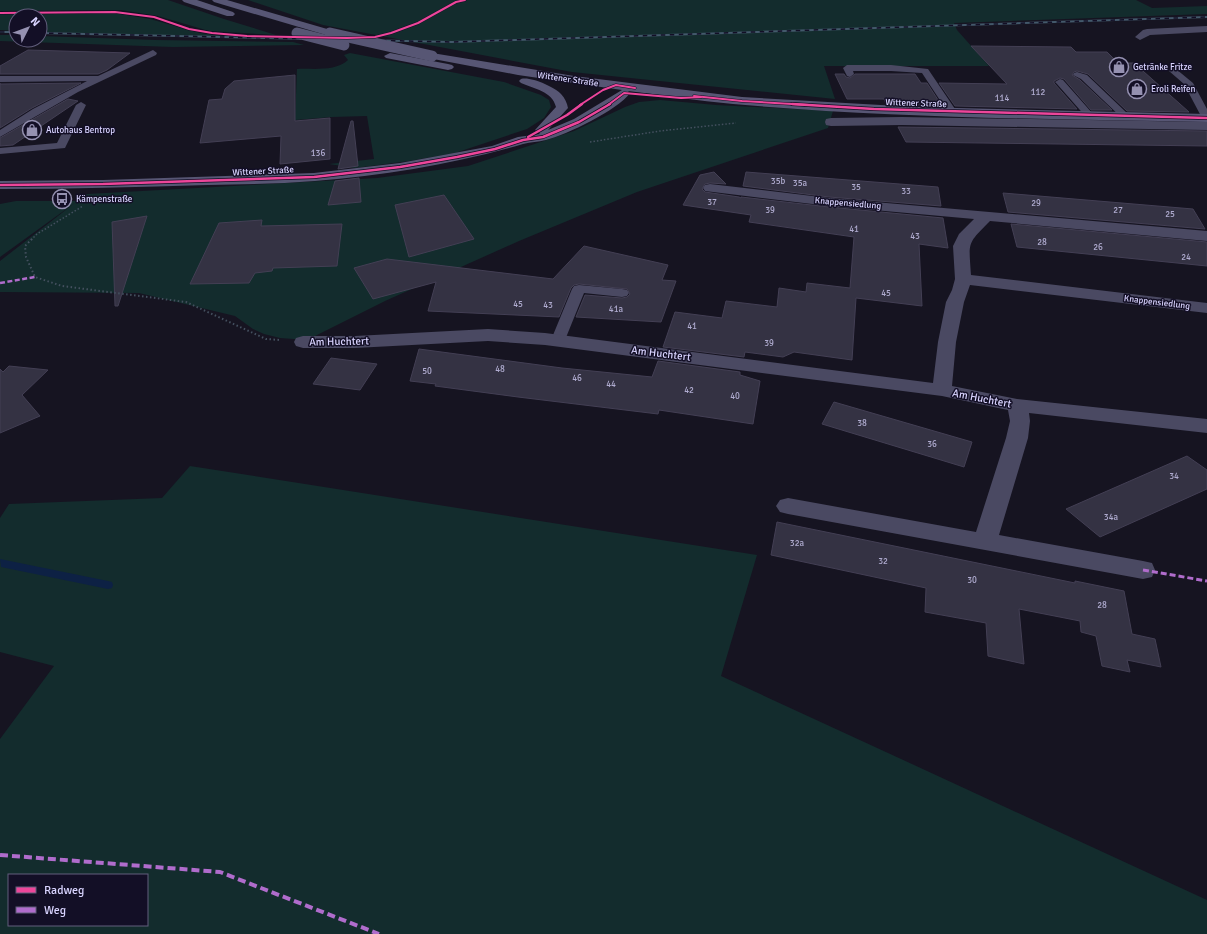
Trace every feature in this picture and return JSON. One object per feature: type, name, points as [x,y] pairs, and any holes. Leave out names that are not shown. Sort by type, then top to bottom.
[{"type":"main road","name":"Wittener Straße","points":[[187,0],[296,33],[390,56],[520,79],[603,90],[620,89]]},
{"type":"main road","name":"Wittener Straße","points":[[217,0],[330,34],[432,56],[506,70],[681,98],[701,97],[874,109],[952,112],[1207,118]]},
{"type":"main road","points":[[520,79],[552,92],[562,102],[562,108],[541,130]]},
{"type":"main road","name":"Wittener Straße","points":[[1,186],[314,177],[407,166],[495,149],[523,140],[543,137],[579,122],[613,102],[620,89]]},
{"type":"main road","name":"Wittener Straße","points":[[523,140],[567,115],[603,90]]},
{"type":"street","points":[[1140,37],[1147,32],[1207,29]]},
{"type":"street","name":"Wittener Straße","points":[[874,109],[902,121]]},
{"type":"street","name":"Wittener Straße","points":[[831,122],[902,121],[1207,126]]},
{"type":"street","name":"Knappensiedlung","points":[[710,188],[829,202],[1207,236]]},
{"type":"street","points":[[942,390],[947,342],[955,302],[961,290],[963,279],[961,246],[965,237],[986,216]]},
{"type":"street","name":"Knappensiedlung","points":[[963,279],[1207,308]]},
{"type":"street","name":"Am Huchtert","points":[[303,342],[356,342],[488,334],[558,340],[942,390],[1017,405],[1207,426]]},
{"type":"street","name":"Am Huchtert","points":[[985,542],[1017,438],[1020,421],[1017,405]]},
{"type":"street","points":[[788,506],[1143,570]]},
{"type":"lane","points":[[0,134],[42,108],[98,78],[153,53]]},
{"type":"lane","points":[[850,74],[847,68],[891,68],[925,71],[952,112]]},
{"type":"lane","points":[[1173,71],[1188,83],[1207,118]]},
{"type":"lane","points":[[1077,74],[1084,77],[1126,117]]},
{"type":"lane","points":[[0,79],[98,78]]},
{"type":"lane","points":[[1060,82],[1090,116]]},
{"type":"lane","points":[[0,151],[61,146],[81,105]]},
{"type":"lane","points":[[1060,105],[1080,105]]},
{"type":"lane","points":[[558,340],[579,289],[622,293]]},
{"type":"path","points":[[584,142],[660,131],[742,122]]},
{"type":"path","points":[[88,203],[37,234],[25,246],[26,257],[35,277],[62,286],[186,302],[228,323],[266,339],[303,342]]},
{"type":"green space","points":[[0,0],[168,0],[276,35],[209,31],[158,16],[121,10],[48,11],[48,8],[8,8],[8,11],[0,11]]},
{"type":"green space","points":[[248,0],[1136,0],[1152,8],[1207,6],[1207,14],[954,23],[957,30],[989,66],[824,66],[835,99],[572,72],[323,25]]},
{"type":"green space","points":[[0,13],[8,13],[8,30],[0,30]]},
{"type":"green space","points":[[48,13],[115,13],[150,19],[200,33],[232,37],[48,32]]},
{"type":"green space","points":[[0,35],[8,35],[8,41],[0,41]]},
{"type":"green space","points":[[48,36],[156,40],[293,42],[304,45],[173,47],[48,43]]},
{"type":"green space","points":[[350,53],[504,82],[541,95],[549,100],[551,107],[544,118],[527,129],[455,153],[355,168],[329,164],[374,159],[367,116],[295,120],[297,69],[324,69],[337,66],[348,60],[344,55]]},
{"type":"green space","points":[[660,100],[716,105],[833,111],[828,128],[637,192],[519,241],[385,301],[307,340],[280,338],[264,334],[253,329],[235,316],[139,293],[0,292],[0,261],[76,202],[0,257],[0,204],[16,201],[77,201],[87,194],[377,178],[468,166],[574,131],[639,102]]},
{"type":"green space","points":[[190,466],[757,555],[721,676],[1207,900],[1207,934],[0,934],[0,739],[54,666],[0,652],[0,518],[9,504],[162,498]]},
{"type":"building","points":[[971,46],[1071,47],[1076,52],[1107,52],[1118,63],[1134,63],[1189,112],[1127,111],[1088,74],[1077,71],[1072,75],[1080,80],[1112,110],[1091,110],[1064,79],[1060,78],[1054,81],[1054,83],[1077,109],[955,106],[939,83],[1007,84]]},
{"type":"building","points":[[28,50],[130,53],[107,70],[98,74],[0,74],[0,66]]},
{"type":"building","points":[[835,74],[844,74],[846,77],[850,78],[855,74],[915,74],[921,83],[927,83],[942,106],[886,104],[884,99],[847,99]]},
{"type":"building","points":[[295,75],[295,121],[330,118],[330,159],[280,164],[281,136],[200,143],[209,100],[222,99],[225,89],[234,81]]},
{"type":"building","points":[[81,83],[32,108],[0,128],[0,84]]},
{"type":"building","points":[[68,99],[78,101],[13,145],[0,146],[0,138]]},
{"type":"building","points":[[351,121],[353,121],[358,166],[338,169]]},
{"type":"building","points":[[898,127],[1207,131],[1207,146],[906,142]]},
{"type":"building","points":[[714,172],[726,184],[705,184],[702,189],[705,192],[741,198],[943,218],[948,248],[919,244],[922,306],[856,298],[852,360],[794,352],[783,357],[745,352],[744,357],[663,347],[675,312],[722,318],[726,301],[777,307],[779,288],[806,292],[807,283],[850,288],[854,237],[749,222],[751,215],[683,205],[700,175]]},
{"type":"building","points":[[746,172],[938,187],[941,206],[829,197],[743,186]]},
{"type":"building","points":[[359,178],[361,202],[328,205],[335,181]]},
{"type":"building","points":[[1003,193],[1193,209],[1205,229],[1008,212]]},
{"type":"building","points":[[444,195],[474,239],[409,257],[395,205]]},
{"type":"building","points":[[147,216],[118,306],[115,306],[112,222]]},
{"type":"building","points":[[262,220],[261,226],[342,224],[337,266],[273,268],[272,271],[255,273],[249,283],[190,284],[219,223]]},
{"type":"building","points":[[1011,224],[1207,242],[1207,266],[1017,247]]},
{"type":"building","points":[[584,246],[668,265],[662,280],[676,281],[661,322],[576,317],[585,295],[622,298],[627,297],[630,294],[627,289],[579,284],[574,285],[571,288],[559,317],[428,311],[436,282],[373,299],[354,268],[387,259],[553,279]]},
{"type":"building","points":[[419,349],[562,368],[652,377],[658,361],[740,372],[740,375],[760,381],[753,424],[659,410],[658,414],[518,397],[435,386],[436,384],[410,381]]},
{"type":"building","points":[[331,358],[377,364],[360,390],[313,384]]},
{"type":"building","points":[[9,366],[48,370],[22,395],[40,416],[0,433],[0,369],[3,372]]},
{"type":"building","points":[[834,402],[972,442],[964,467],[822,424]]},
{"type":"building","points":[[1187,456],[1207,470],[1207,489],[1100,537],[1066,509]]},
{"type":"building","points":[[777,522],[1075,583],[1075,581],[1124,591],[1132,634],[1155,639],[1161,667],[1127,660],[1130,672],[1102,666],[1096,636],[1081,632],[1080,621],[1019,609],[1024,664],[988,656],[986,623],[925,612],[926,588],[771,555]]},
{"type":"waterway","points":[[1,563],[108,585]]},
{"type":"railway","points":[[48,33],[452,42],[1207,17]]},
{"type":"railway","points":[[0,32],[8,32]]},
{"type":"marked path","points":[[0,283],[35,277]]},
{"type":"marked path","points":[[1143,570],[1207,581]]},
{"type":"marked path","points":[[0,855],[220,872],[379,934]]},
{"type":"cycle path","points":[[0,13],[115,12],[154,17],[189,29],[212,33],[247,36],[347,38],[375,37],[391,33],[418,23],[456,2],[465,0]]},
{"type":"cycle path","points":[[528,137],[567,115],[603,90],[616,85],[635,88]]},
{"type":"cycle path","points":[[0,185],[103,184],[314,177],[400,167],[457,157],[495,149],[523,140],[543,137],[579,122],[613,102],[624,93],[681,98],[701,97]]},
{"type":"cycle path","points":[[694,96],[742,101],[874,109],[1207,118]]},
{"type":"place","name":"Getränke Fritze","points":[[1119,67]]},
{"type":"place","name":"Eroli Reifen","points":[[1137,89]]},
{"type":"place","name":"Autohaus Bentrop","points":[[32,130]]},
{"type":"place","name":"Kämpenstraße","points":[[62,199]]}]
